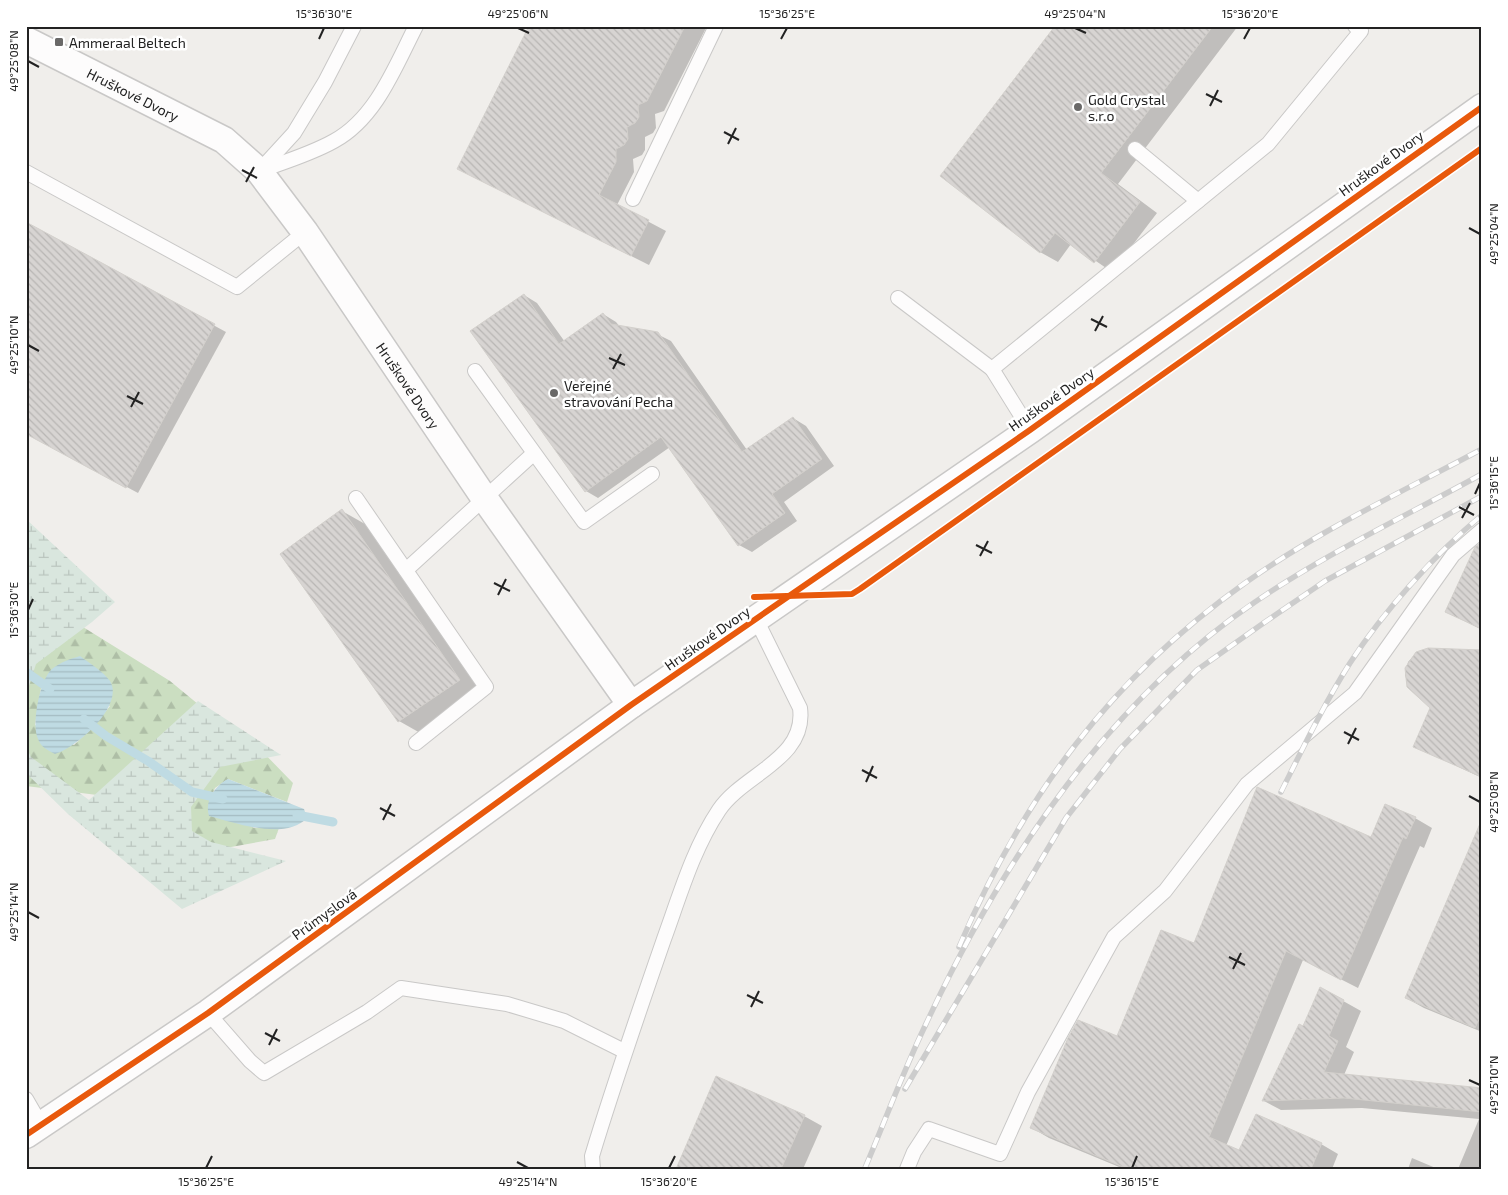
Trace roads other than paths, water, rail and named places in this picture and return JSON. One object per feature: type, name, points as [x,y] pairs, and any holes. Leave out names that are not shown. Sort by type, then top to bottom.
[{"type":"street","name":"Hruškové Dvory","points":[[26,40],[224,140],[259,171],[305,232],[485,499],[631,706],[1030,430],[1482,106]]},
{"type":"street","name":"Průmyslová","points":[[34,1130],[208,1014],[631,706]]},
{"type":"lane","points":[[259,171],[294,133],[325,82],[354,26]]},
{"type":"lane","points":[[259,171],[335,140],[367,114],[384,89],[416,26]]},
{"type":"lane","points":[[633,199],[716,26]]},
{"type":"lane","points":[[992,369],[1268,144],[1361,32],[1355,26]]},
{"type":"lane","points":[[1135,149],[1198,201]]},
{"type":"lane","points":[[26,172],[237,287],[305,232]]},
{"type":"lane","points":[[898,298],[992,369],[1030,430]]},
{"type":"lane","points":[[475,371],[533,454],[584,522],[652,474]]},
{"type":"lane","points":[[406,570],[533,454]]},
{"type":"lane","points":[[356,498],[486,687],[416,743]]},
{"type":"lane","points":[[907,1169],[914,1152],[929,1129],[1000,1154],[1028,1092],[1114,937],[1165,891],[1247,784],[1355,693],[1453,555],[1482,530]]},
{"type":"lane","points":[[593,1169],[592,1156],[624,1052],[700,843],[720,808],[790,748],[802,721],[800,708],[756,619]]},
{"type":"lane","points":[[208,1014],[250,1061],[264,1072],[367,1012],[401,988],[507,1004],[564,1021],[624,1052]]},
{"type":"lane","points":[[26,1099],[34,1130]]},
{"type":"water","points":[[80,656],[110,681],[113,691],[111,702],[105,714],[86,735],[75,744],[55,754],[41,744],[36,732],[36,713],[40,692],[52,669],[59,664]]},
{"type":"water","points":[[228,779],[304,809],[307,818],[298,825],[273,829],[246,826],[209,816],[208,805],[212,794],[219,785]]},
{"type":"waterway","points":[[26,672],[50,689]]},
{"type":"waterway","points":[[84,719],[106,736],[148,761],[192,792],[223,799]]},
{"type":"waterway","points":[[297,815],[333,822]]},
{"type":"railway","points":[[959,947],[984,892],[1012,840],[1042,791],[1075,745],[1112,701],[1152,659],[1197,620],[1273,564],[1331,529],[1482,449]]},
{"type":"railway","points":[[865,1168],[925,1026],[987,906],[1023,848],[1062,792],[1105,738],[1151,688],[1201,643],[1255,602],[1338,551],[1482,474]]},
{"type":"railway","points":[[905,1089],[1066,818],[1120,749],[1197,670],[1265,622],[1325,581],[1482,496]]},
{"type":"railway","points":[[1281,792],[1331,694],[1363,644],[1411,584],[1446,547],[1482,515]]},
{"type":"place","name":"Ammeraal Beltech","points":[[59,42]]},
{"type":"place","name":"Gold Crystal s.r.o","points":[[1078,107]]},
{"type":"place","name":"Veřejné stravování Pecha","points":[[554,393]]}]
